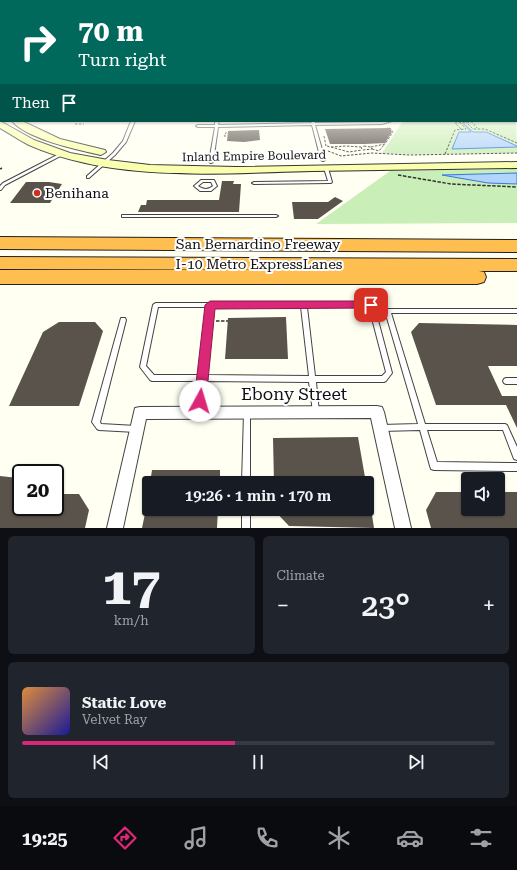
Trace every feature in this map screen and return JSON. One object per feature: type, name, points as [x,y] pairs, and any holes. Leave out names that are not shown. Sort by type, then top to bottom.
[{"type":"highway","name":"San Bernardino Freeway","points":[[0,242],[517,246]]},
{"type":"highway","name":"I-10 Metro ExpressLanes","points":[[0,254],[517,256]]},
{"type":"highway","name":"I-10 Metro ExpressLanes","points":[[0,263],[517,265]]},
{"type":"highway","points":[[0,277],[517,277]]},
{"type":"main road","name":"Inland Empire Boulevard","points":[[18,122],[32,130],[61,142],[114,154],[159,160],[209,171]]},
{"type":"main road","name":"Inland Empire Boulevard","points":[[1,127],[33,143],[64,153],[104,162],[142,167],[209,171],[324,164],[517,157]]},
{"type":"main road","name":"Inland Empire Boulevard","points":[[324,164],[517,165]]},
{"type":"street","name":"Ebony Street","points":[[136,429],[140,413],[316,412],[377,412],[381,428]]},
{"type":"street","points":[[381,428],[403,528]]},
{"type":"street","points":[[115,528],[136,429]]},
{"type":"lane","points":[[88,177],[114,154],[125,141],[133,122]]},
{"type":"lane","points":[[209,171],[217,122]]},
{"type":"lane","points":[[198,126],[266,123],[320,124],[332,122],[386,122]]},
{"type":"lane","points":[[254,183],[330,182],[313,123]]},
{"type":"lane","points":[[0,189],[4,184],[64,153]]},
{"type":"lane","points":[[124,216],[276,216]]},
{"type":"lane","points":[[156,305],[210,305],[371,305],[389,373],[384,379],[152,378],[143,367],[156,305]]},
{"type":"lane","points":[[199,413],[210,305]]},
{"type":"lane","points":[[304,305],[316,412]]},
{"type":"lane","points":[[517,311],[388,311],[434,466],[517,467]]},
{"type":"lane","points":[[123,320],[96,422],[99,427],[136,429]]},
{"type":"lane","points":[[506,381],[517,381]]},
{"type":"lane","points":[[246,476],[247,413]]},
{"type":"lane","points":[[381,428],[504,427],[517,456]]},
{"type":"lane","points":[[246,516],[246,528]]},
{"type":"path","points":[[76,122],[75,124],[84,124]]},
{"type":"path","points":[[454,122],[471,122],[478,129]]},
{"type":"path","points":[[454,122],[461,129]]},
{"type":"path","points":[[445,154],[455,130],[466,129],[460,122]]},
{"type":"path","points":[[466,122],[473,129],[485,129],[517,143]]},
{"type":"path","points":[[320,124],[328,152],[338,155],[517,153]]},
{"type":"path","points":[[343,149],[346,151],[357,152],[372,149],[379,151],[385,147],[383,145],[393,132],[390,128],[384,128]]},
{"type":"path","points":[[327,146],[334,149],[343,149],[356,145],[361,147],[365,145],[371,147],[378,144],[383,145]]},
{"type":"path","points":[[331,147],[344,145],[348,147]]},
{"type":"path","points":[[393,174],[451,184],[517,187]]},
{"type":"path","points":[[215,321],[228,321]]},
{"type":"green space","points":[[402,122],[516,122],[517,153],[382,153]]},
{"type":"green space","points":[[517,169],[517,223],[316,224],[390,171]]},
{"type":"water","points":[[463,123],[473,132],[486,132],[517,147],[452,149],[459,132],[471,132]]},
{"type":"water","points":[[517,173],[517,184],[488,183],[442,175]]},
{"type":"building","points":[[390,128],[392,132],[385,143],[365,144],[330,144],[325,129]]},
{"type":"building","points":[[259,130],[260,140],[244,142],[227,141],[228,131]]},
{"type":"building","points":[[222,181],[234,181],[233,184],[241,184],[239,212],[138,212],[141,205],[146,205],[147,200],[219,200]]},
{"type":"building","name":"Benihana","points":[[26,182],[49,182],[62,184],[50,203],[10,203]]},
{"type":"building","points":[[335,197],[343,201],[318,219],[294,219],[292,202],[328,202]]},
{"type":"building","points":[[286,317],[288,359],[225,359],[228,318]]},
{"type":"building","points":[[59,322],[95,322],[103,331],[79,406],[9,406],[43,332]]},
{"type":"building","points":[[419,323],[517,325],[517,366],[488,366],[502,396],[517,396],[517,428],[506,405],[436,405],[411,332]]},
{"type":"building","points":[[358,437],[365,476],[274,476],[273,438]]},
{"type":"building","points":[[152,470],[220,470],[220,476],[151,476]]},
{"type":"building","points":[[0,476],[12,477],[12,516],[64,516],[64,494],[79,494],[89,510],[85,528],[0,528]]},
{"type":"building","points":[[436,492],[461,492],[461,516],[505,516],[505,492],[517,492],[517,528],[431,528],[426,510]]},
{"type":"building","points":[[145,516],[218,516],[217,528],[142,528]]},
{"type":"building","points":[[280,516],[372,516],[374,528],[289,526]]},
{"type":"place","name":"Benihana","points":[[37,193]]},
{"type":"route","points":[[200,401],[210,305],[371,305]]}]
